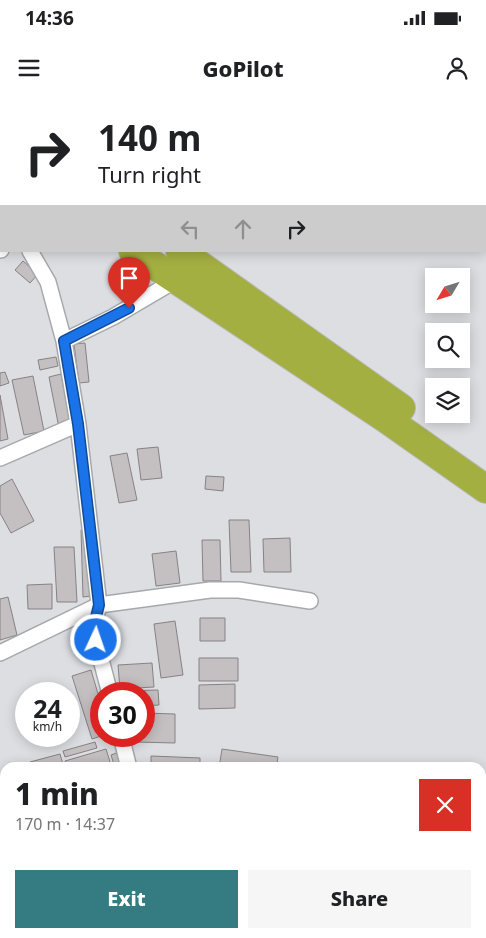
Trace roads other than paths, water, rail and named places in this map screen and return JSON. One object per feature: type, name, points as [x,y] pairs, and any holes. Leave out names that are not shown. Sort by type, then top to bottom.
[{"type":"highway","points":[[134,252],[176,280],[486,468]]},
{"type":"highway","points":[[181,252],[390,411],[486,489]]},
{"type":"street","points":[[31,252],[48,282],[64,341],[78,424],[99,605],[93,629],[107,682]]},
{"type":"street","points":[[64,341],[113,317],[176,280]]},
{"type":"street","points":[[0,458],[78,424]]},
{"type":"street","points":[[0,653],[99,605],[210,590],[239,590],[310,601]]},
{"type":"street","points":[[124,747],[128,762]]}]
